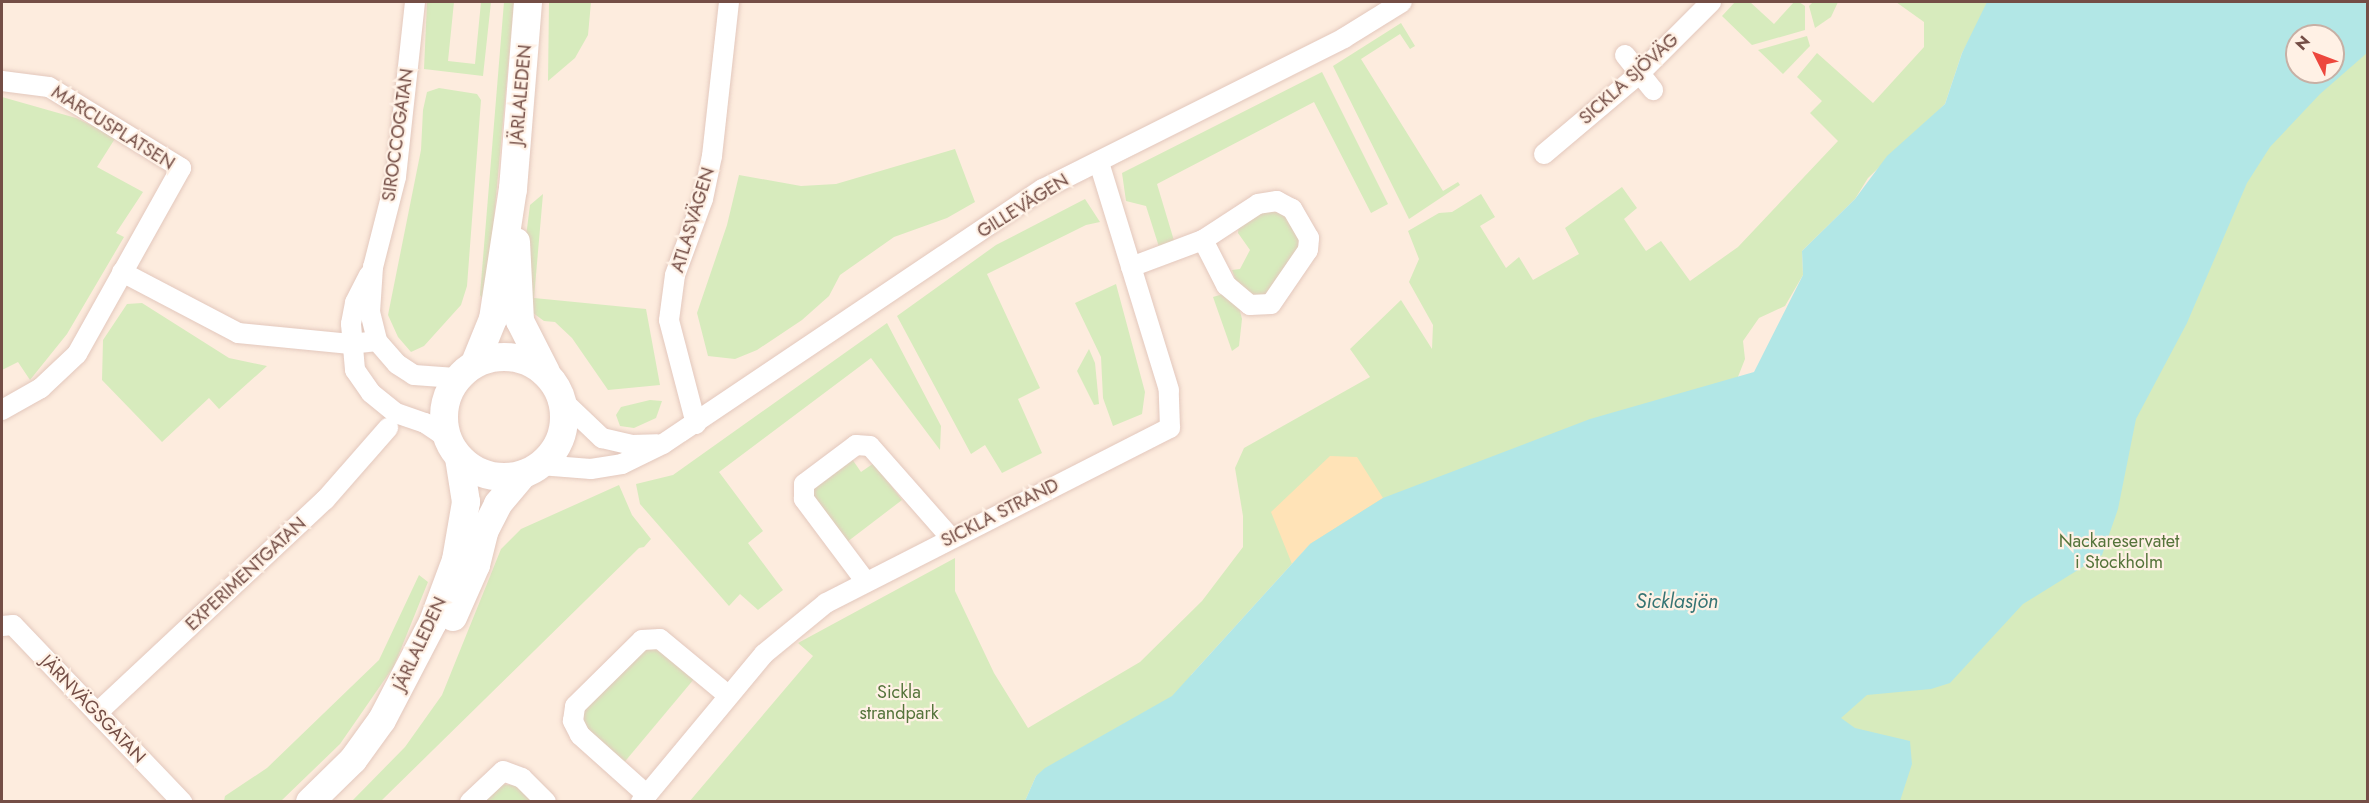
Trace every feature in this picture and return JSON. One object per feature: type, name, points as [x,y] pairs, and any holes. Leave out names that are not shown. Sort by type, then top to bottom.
[{"type":"main road","name":"JÄRLALEDEN","points":[[466,371],[493,319],[513,189],[528,2]]},
{"type":"main road","name":"JÄRLALEDEN","points":[[513,189],[520,321],[546,373]]},
{"type":"main road","points":[[500,356],[525,359],[546,373],[563,401],[561,436],[531,470],[500,477],[478,472],[453,448],[443,417],[446,396],[466,371],[500,356]]},
{"type":"main road","name":"JÄRLALEDEN","points":[[310,801],[353,760],[382,720],[433,622],[456,560],[466,502],[453,448]]},
{"type":"main road","name":"JÄRLALEDEN","points":[[330,801],[384,741],[423,681],[476,565],[485,530],[498,504],[531,470]]},
{"type":"street","name":"SIROCCOGATAN","points":[[415,2],[396,177],[373,267],[370,312],[377,342],[397,364],[414,375],[466,371]]},
{"type":"street","name":"GILLEVÄGEN","points":[[531,470],[582,469],[622,464],[663,444],[1043,189],[1344,38],[1402,2]]},
{"type":"street","name":"SICKLA SJÖVÄG","points":[[1544,154],[1639,74],[1711,2]]},
{"type":"street","name":"ATLASVÄGEN","points":[[696,424],[669,320],[675,275],[703,199],[712,156],[732,6]]},
{"type":"street","points":[[1625,55],[1653,90]]},
{"type":"street","name":"MARCUSPLATSEN","points":[[2,81],[49,87],[181,168],[77,354],[41,388],[2,410]]},
{"type":"street","name":"SICKLA STRAND","points":[[644,798],[764,654],[826,603],[1170,428],[1169,390],[1099,162]]},
{"type":"street","points":[[1131,267],[1203,240],[1258,204],[1277,201],[1292,209],[1309,238],[1308,250],[1270,304],[1250,305],[1226,285],[1203,240]]},
{"type":"street","name":"SIROCCOGATAN","points":[[373,267],[355,303],[350,344],[356,370],[371,393],[396,413],[425,423],[453,448]]},
{"type":"street","points":[[122,272],[238,333],[350,344],[377,342]]},
{"type":"street","name":"GILLEVÄGEN","points":[[563,401],[602,438],[632,445],[663,444]]},
{"type":"street","name":"EXPERIMENTGATAN","points":[[97,713],[317,507],[388,428]]},
{"type":"street","points":[[866,582],[804,499],[804,484],[856,445],[870,446],[951,538]]},
{"type":"street","name":"JÄRNVÄGSGATAN","points":[[2,626],[13,625],[182,801]]},
{"type":"street","points":[[644,798],[580,735],[573,720],[575,706],[642,640],[660,639],[729,696]]},
{"type":"street","points":[[470,801],[503,771],[522,778],[546,801]]},
{"type":"green space","points":[[427,2],[454,2],[448,61],[475,64],[481,2],[491,2],[483,76],[424,69]]},
{"type":"green space","points":[[504,2],[514,2],[486,305],[480,295]]},
{"type":"green space","points":[[549,2],[591,2],[588,35],[575,58],[548,81]]},
{"type":"green space","points":[[1735,2],[1750,2],[1774,24],[1794,2],[1799,2],[1805,6],[1805,30],[1752,45],[1722,16]]},
{"type":"green space","points":[[1813,2],[1838,2],[1831,17],[1815,28],[1809,6]]},
{"type":"green space","name":"Sickla strandpark","points":[[1896,2],[1987,2],[1988,5],[1962,53],[1945,104],[1868,178],[1855,199],[1802,251],[1803,275],[1785,306],[1759,318],[1743,341],[1745,359],[1734,387],[1310,544],[1191,675],[1244,667],[1036,776],[1025,801],[689,802],[813,656],[798,643],[955,558],[955,591],[994,673],[1028,728],[1140,662],[1202,601],[1243,547],[1243,516],[1235,468],[1244,448],[1370,377],[1350,349],[1401,300],[1432,349],[1433,325],[1409,282],[1419,259],[1408,231],[1439,213],[1452,212],[1481,194],[1495,217],[1480,226],[1506,268],[1519,257],[1533,280],[1579,254],[1565,228],[1622,187],[1637,208],[1624,219],[1646,251],[1661,241],[1690,281],[1738,247],[1838,141],[1810,113],[1822,101],[1797,77],[1817,53],[1873,103],[1924,47],[1924,22]]},
{"type":"green space","name":"Nackareservatet i Stockholm","points":[[2192,2],[2367,2],[2367,801],[1383,802]]},
{"type":"green space","points":[[1401,23],[1415,46],[1410,49],[1400,34],[1361,59],[1443,191],[1458,182],[1460,185],[1409,219],[1333,66]]},
{"type":"green space","points":[[1807,36],[1810,46],[1783,74],[1758,50]]},
{"type":"green space","points":[[1322,72],[1388,204],[1371,213],[1314,102],[1157,184],[1175,244],[1160,250],[1146,206],[1126,201],[1122,173]]},
{"type":"green space","points":[[439,88],[477,94],[481,100],[467,286],[461,305],[424,346],[411,352],[398,337],[388,315],[421,150],[423,110],[427,92]]},
{"type":"green space","points":[[2,97],[76,118],[116,137],[97,167],[143,192],[116,233],[124,237],[67,334],[30,380],[18,362],[2,370]]},
{"type":"green space","points":[[955,149],[975,202],[947,218],[894,237],[840,275],[829,296],[802,320],[757,350],[735,359],[708,356],[697,313],[727,225],[739,175],[801,186],[836,184]]},
{"type":"green space","points":[[543,194],[534,298],[646,309],[660,385],[608,390],[572,338],[555,322],[544,321],[529,310],[523,260],[530,205]]},
{"type":"green space","points":[[1085,199],[1100,222],[1086,225],[987,274],[1040,388],[1018,399],[1042,453],[1002,473],[985,445],[971,454],[897,316],[996,245]]},
{"type":"green space","points":[[1267,210],[1285,214],[1299,240],[1299,251],[1267,297],[1257,298],[1236,281],[1232,270],[1240,269],[1250,250],[1238,233],[1239,224]]},
{"type":"green space","points":[[1116,284],[1145,392],[1142,414],[1113,426],[1103,398],[1101,357],[1075,303]]},
{"type":"green space","points":[[1226,293],[1239,307],[1242,319],[1239,346],[1232,351],[1213,297]]},
{"type":"green space","points":[[142,303],[229,358],[267,366],[219,409],[209,398],[162,442],[102,380],[103,340],[127,304]]},
{"type":"green space","points":[[887,323],[941,426],[940,450],[871,358],[719,472],[763,531],[748,543],[783,590],[758,610],[740,594],[729,606],[640,504],[636,484],[673,475]]},
{"type":"green space","points":[[1089,349],[1095,363],[1099,404],[1094,405],[1077,371]]},
{"type":"green space","points":[[650,400],[662,401],[656,418],[634,428],[620,426],[616,415],[621,407]]},
{"type":"green space","points":[[852,459],[861,472],[874,463],[902,500],[847,542],[809,492]]},
{"type":"green space","points":[[619,485],[632,515],[651,539],[644,547],[639,548],[381,801],[352,801],[405,747],[442,695],[501,549],[521,529]]},
{"type":"green space","points":[[419,575],[428,582],[394,666],[340,744],[281,801],[224,801],[225,796],[267,768],[379,660]]},
{"type":"green space","points":[[656,647],[694,679],[622,765],[584,727],[583,710],[641,649]]},
{"type":"green space","points":[[501,784],[518,786],[536,802],[479,802]]},
{"type":"sand","points":[[1330,456],[1357,457],[1383,498],[1310,544],[1292,564],[1271,512]]},
{"type":"water","name":"Sicklasjön","points":[[1987,2],[2367,2],[2367,53],[2345,72],[2345,24],[2285,24],[2285,84],[2331,84],[2270,147],[2247,183],[2187,323],[2136,419],[2118,509],[2102,555],[2023,604],[1950,683],[1931,689],[1867,695],[1841,718],[1855,728],[1910,741],[1912,764],[1900,801],[1025,801],[1036,776],[1045,768],[1172,696],[1310,544],[1383,498],[1590,419],[1754,372],[1803,275],[1802,251],[1855,199],[1887,156],[1945,104],[1962,53]]}]
